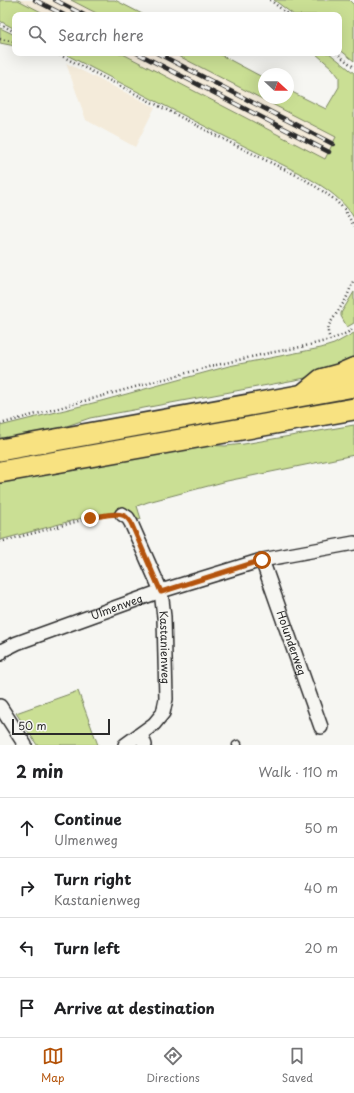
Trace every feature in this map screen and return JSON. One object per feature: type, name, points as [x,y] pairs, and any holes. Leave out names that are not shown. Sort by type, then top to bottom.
[{"type":"highway","points":[[305,394],[322,380],[354,369]]},
{"type":"highway","points":[[0,450],[354,386]]},
{"type":"highway","points":[[0,472],[354,409]]},
{"type":"street","name":"Kastanienweg","points":[[122,514],[128,518],[131,523],[161,592],[164,618],[166,699],[163,712],[142,739],[126,745]]},
{"type":"street","name":"Ulmenweg","points":[[0,654],[1,651],[17,642],[161,592],[262,560],[354,543]]},
{"type":"street","name":"Holunderweg","points":[[262,560],[321,727]]},
{"type":"street","points":[[0,706],[25,745]]},
{"type":"path","points":[[270,0],[285,12]]},
{"type":"path","points":[[0,24],[12,30]]},
{"type":"path","points":[[0,39],[12,41]]},
{"type":"path","points":[[62,56],[304,179],[335,200],[344,209],[354,226]]},
{"type":"path","points":[[340,56],[354,67]]},
{"type":"path","points":[[330,340],[328,332],[329,325],[346,299],[354,279]]},
{"type":"path","points":[[0,424],[212,366],[330,340],[347,333],[354,328]]},
{"type":"path","points":[[0,542],[90,518],[122,514]]},
{"type":"shaded area","points":[[18,0],[71,0],[94,12],[41,12]]},
{"type":"shaded area","points":[[127,56],[179,56],[258,97],[258,104],[272,104],[336,137],[325,159]]},
{"type":"shaded area","points":[[66,63],[155,107],[135,147],[86,120]]},
{"type":"green space","points":[[0,0],[18,0],[41,12],[12,12],[12,27],[0,21]]},
{"type":"green space","points":[[71,0],[115,0],[138,12],[94,12]]},
{"type":"green space","points":[[274,0],[349,0],[354,5],[354,61],[342,51],[342,12],[290,12]]},
{"type":"green space","points":[[0,28],[12,34],[12,45],[0,43]]},
{"type":"green space","points":[[69,56],[127,56],[325,159],[336,137],[272,104],[294,104],[294,93],[326,109],[339,87],[339,77],[332,68],[318,56],[333,56],[354,73],[354,218],[347,208],[330,192],[309,178]]},
{"type":"green space","points":[[179,56],[223,56],[258,75],[258,97]]},
{"type":"green space","points":[[354,292],[354,323],[347,327],[341,313]]},
{"type":"green space","points":[[354,333],[354,360],[311,377],[90,418],[55,430],[0,441],[0,426],[101,401],[229,366],[321,348],[334,344]]},
{"type":"green space","points":[[354,395],[354,399],[0,463],[0,459]]},
{"type":"green space","points":[[354,425],[354,455],[227,481],[148,502],[137,506],[141,519],[133,521],[117,512],[82,518],[0,540],[0,480],[203,445],[225,446],[244,444]]},
{"type":"green space","points":[[78,691],[98,745],[37,745],[16,713]]},
{"type":"railway","points":[[35,0],[58,12]]},
{"type":"railway","points":[[55,0],[78,12]]},
{"type":"railway","points":[[143,56],[329,152]]},
{"type":"railway","points":[[163,56],[333,144]]},
{"type":"route","points":[[90,518],[122,514],[128,518],[161,592],[262,560]]}]
